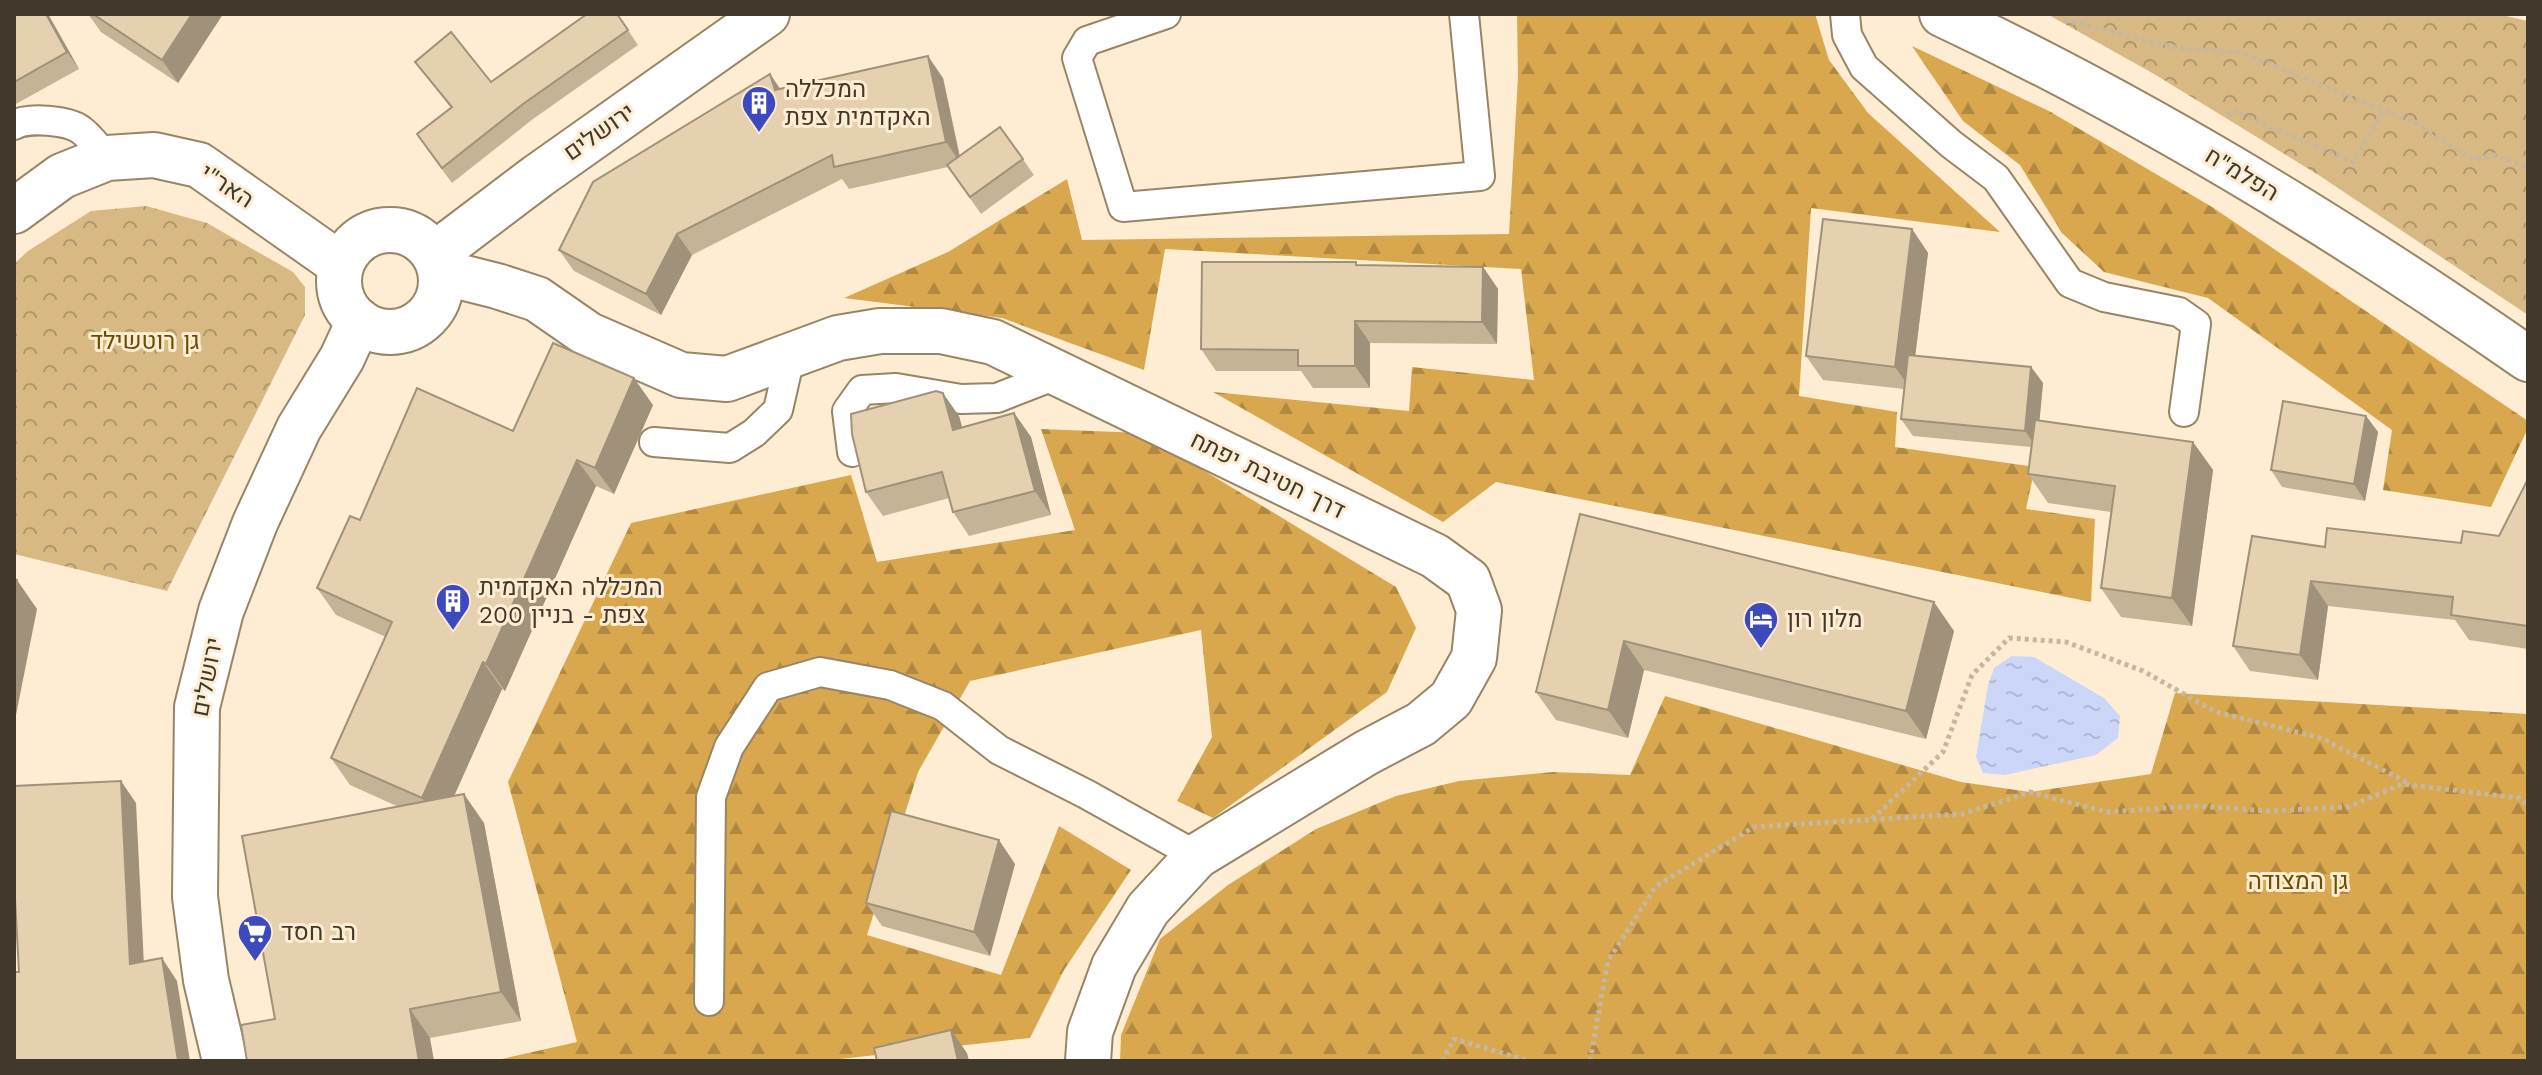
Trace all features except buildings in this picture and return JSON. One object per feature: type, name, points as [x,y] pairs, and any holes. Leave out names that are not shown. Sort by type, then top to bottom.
[{"type":"street","name":"ירושלים","points":[[438,263],[538,176],[767,14]]},
{"type":"street","name":"הפלמ\"ח","points":[[1942,14],[2061,72],[2197,147],[2362,246],[2528,359]]},
{"type":"street","name":"האר\"י","points":[[14,211],[62,176],[107,158],[154,155],[199,165],[341,265]]},
{"type":"street","points":[[389,230],[407,232],[422,240],[438,263],[441,290],[435,307],[425,319],[410,329],[393,332],[375,330],[352,316],[343,300],[339,283],[341,265],[356,242],[371,233],[389,230]]},
{"type":"street","name":"דרך חטיבת יפתח","points":[[438,263],[537,299],[589,335],[681,375],[727,379],[838,338],[880,331],[941,331],[993,342],[1435,556],[1468,580],[1479,610],[1474,658],[1451,699],[1421,724],[1366,753],[1197,856],[1148,909],[1114,966],[1090,1032],[1088,1061]]},
{"type":"street","name":"ירושלים","points":[[225,1061],[206,980],[195,897],[197,707],[221,611],[255,523],[299,428],[342,358],[359,321]]},
{"type":"lane","points":[[1166,14],[1087,41],[1077,58],[1123,207],[1480,176],[1464,14]]},
{"type":"lane","points":[[1845,14],[1847,35],[1864,67],[1951,144],[1996,178],[2070,283],[2104,297],[2179,312],[2196,324],[2184,412]]},
{"type":"lane","points":[[14,125],[44,120],[80,128],[107,158]]},
{"type":"lane","points":[[654,442],[730,448],[754,433],[778,410],[790,357]]},
{"type":"lane","points":[[852,452],[847,411],[862,390],[896,388],[961,399],[997,398],[1061,373]]},
{"type":"lane","points":[[709,1001],[711,797],[729,747],[768,687],[820,672],[890,685],[943,706],[999,750],[1197,856]]},
{"type":"path","points":[[2082,24],[2088,14]]},
{"type":"path","points":[[2054,17],[2176,48],[2242,53],[2415,123],[2473,159],[2496,155],[2528,168]]},
{"type":"path","points":[[2197,147],[2232,110],[2353,162],[2384,110]]},
{"type":"path","points":[[1871,820],[1943,752],[1972,675],[2009,638],[2066,642],[2143,671],[2216,712],[2321,738],[2413,785]]},
{"type":"path","points":[[1590,1061],[1608,961],[1656,886],[1754,827],[1962,814],[2030,792],[2107,812],[2197,806],[2269,811],[2349,807],[2402,784],[2519,798],[2528,806]]},
{"type":"path","points":[[1442,1061],[1454,1039],[1530,1061]]},
{"type":"green space","points":[[1517,14],[1815,14],[1829,60],[1868,113],[2000,232],[1811,208],[1799,396],[1897,412],[1895,447],[2035,467],[2026,509],[2095,519],[2091,602],[1496,482],[1443,522],[1213,392],[1409,411],[1412,367],[1534,380],[1521,269],[1165,249],[1144,370],[1002,318],[844,298],[948,252],[1067,179],[1082,240],[1509,234],[1518,77]]},
{"type":"green space","points":[[2047,14],[2497,14],[2528,21],[2528,315],[2320,176],[2154,74]]},
{"type":"green space","points":[[1912,46],[2049,111],[2212,207],[2528,421],[2528,428],[2491,507],[2383,490],[2392,430],[2208,298],[2104,272],[2062,233],[2020,165],[1963,121]]},
{"type":"green space","name":"גן רוטשילד","points":[[146,206],[207,223],[293,272],[305,287],[305,315],[167,591],[14,554],[14,264],[28,251],[91,211]]},
{"type":"green space","points":[[1041,429],[1142,433],[1396,587],[1416,628],[1387,692],[1213,818],[1177,801],[1212,737],[1201,630],[970,681],[918,772],[867,935],[1001,975],[1059,826],[1131,870],[1064,970],[1030,1038],[822,1061],[493,1061],[577,1042],[508,782],[631,523],[851,475],[877,562],[1075,530]]},
{"type":"green space","name":"גן המצודה","points":[[2175,693],[2528,714],[2528,1061],[1120,1061],[1121,1035],[1160,939],[1228,885],[1316,829],[1396,796],[1459,781],[1553,772],[1630,775],[1665,696],[1961,782],[2030,792],[2151,774]]},
{"type":"water","points":[[2012,656],[2034,657],[2104,698],[2120,716],[2118,738],[2096,755],[2005,775],[1983,773],[1976,757],[1988,685],[1994,668]]},
{"type":"place","name":"המכללה האקדמית צפת","points":[[759,134]]},
{"type":"place","name":"המכללה האקדמית צפת - בניין 200","points":[[453,632]]},
{"type":"place","name":"מלון רון","points":[[1761,650]]},
{"type":"place","name":"רב חסד","points":[[255,963]]}]
